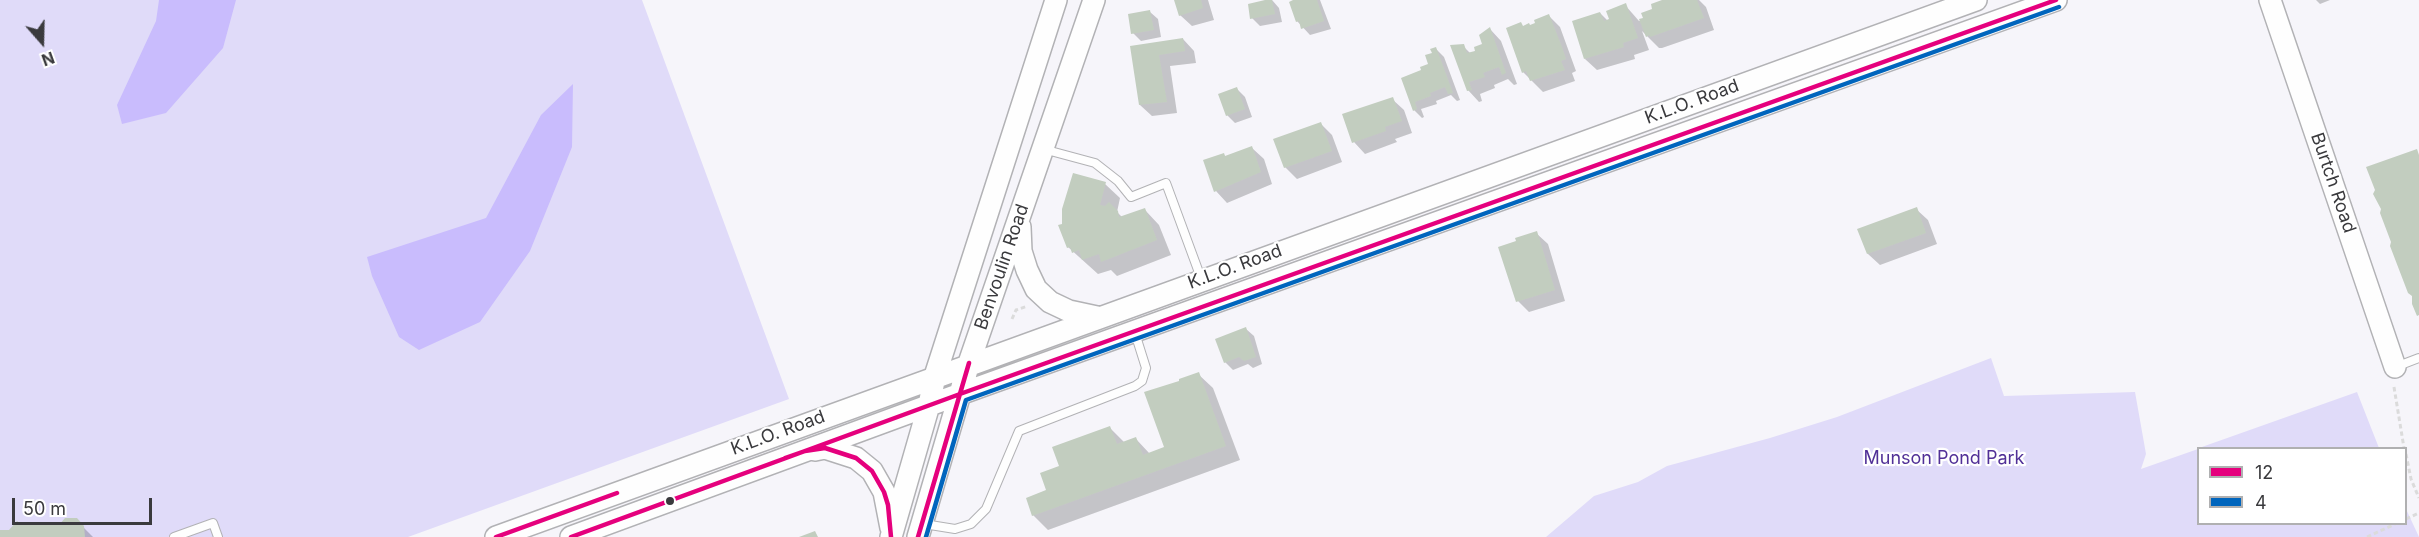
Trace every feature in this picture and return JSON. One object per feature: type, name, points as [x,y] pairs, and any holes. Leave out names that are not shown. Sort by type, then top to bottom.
[{"type":"main road","name":"Benvoulin Road","points":[[891,536],[936,376],[1056,0]]},
{"type":"main road","name":"Benvoulin Road","points":[[920,530],[969,363],[1094,0]]},
{"type":"main road","name":"K.L.O. Road","points":[[496,537],[969,363],[1976,0]]},
{"type":"main road","name":"K.L.O. Road","points":[[571,537],[929,405],[2056,0]]},
{"type":"main road","name":"Burtch Road","points":[[2270,0],[2395,367]]},
{"type":"main road","points":[[1019,217],[1021,251],[1036,289],[1050,302],[1069,311],[1098,317]]},
{"type":"main road","points":[[806,451],[825,448],[841,452],[856,458],[872,471],[884,492],[888,505],[891,536]]},
{"type":"lane","points":[[1043,149],[1095,164],[1118,181],[1131,197],[1166,183],[1201,280]]},
{"type":"lane","points":[[920,530],[955,530],[971,524],[986,509],[1019,431],[1136,386],[1142,381],[1146,368],[1135,331]]},
{"type":"lane","points":[[2395,367],[2419,358]]},
{"type":"lane","points":[[174,537],[213,523],[218,537]]},
{"type":"path","points":[[1011,319],[1016,310],[1032,304]]},
{"type":"path","points":[[2395,367],[2394,389],[2404,447]]},
{"type":"path","points":[[2407,459],[2411,479],[2419,498]]},
{"type":"path","points":[[2367,537],[2393,525]]},
{"type":"green space","points":[[0,0],[642,0],[789,399],[408,537],[0,537]]},
{"type":"green space","name":"Munson Pond Park","points":[[1991,358],[2004,396],[2135,392],[2146,454],[2141,469],[2197,449],[2197,525],[2407,525],[2407,511],[2419,537],[1546,537],[1594,496],[1638,482],[1667,466],[1837,417]]},
{"type":"green space","points":[[2357,392],[2379,447],[2202,447]]},
{"type":"shaded area","points":[[159,0],[236,0],[223,48],[166,113],[122,124],[117,105],[156,21]]},
{"type":"shaded area","points":[[573,84],[572,147],[530,251],[480,322],[419,350],[399,337],[372,276],[367,257],[486,218],[541,115]]},
{"type":"building","points":[[1174,0],[1201,0],[1203,8],[1179,16]]},
{"type":"building","points":[[1272,0],[1275,14],[1250,19],[1248,4]]},
{"type":"building","points":[[1317,0],[1324,21],[1301,29],[1289,2]]},
{"type":"building","points":[[1662,0],[1697,0],[1704,18],[1646,37],[1639,19],[1643,18],[1641,13],[1652,9],[1651,4]]},
{"type":"building","points":[[1626,3],[1638,38],[1623,43],[1624,47],[1584,59],[1572,21],[1600,12],[1604,21],[1609,19],[1606,11]]},
{"type":"building","points":[[1150,10],[1154,30],[1131,34],[1128,14]]},
{"type":"building","points":[[1549,14],[1566,59],[1561,61],[1565,70],[1530,81],[1526,71],[1522,73],[1506,28],[1521,22],[1523,26],[1529,23],[1530,25],[1535,23],[1534,20]]},
{"type":"building","points":[[1490,27],[1506,73],[1502,75],[1499,67],[1483,73],[1485,77],[1469,82],[1472,90],[1467,91],[1450,45],[1464,44],[1467,53],[1475,51],[1474,47],[1482,44],[1479,35]]},
{"type":"building","points":[[1183,38],[1185,51],[1159,55],[1167,102],[1139,105],[1130,46]]},
{"type":"building","points":[[1436,47],[1453,93],[1448,94],[1445,87],[1430,93],[1431,96],[1415,102],[1417,109],[1413,111],[1401,78],[1421,70],[1420,67],[1428,64],[1425,55],[1432,53],[1430,49]]},
{"type":"building","points":[[1237,87],[1245,109],[1226,116],[1218,94]]},
{"type":"building","points":[[1393,97],[1402,121],[1385,127],[1386,131],[1352,143],[1342,114]]},
{"type":"building","points":[[1321,122],[1332,151],[1284,168],[1273,139]]},
{"type":"building","points":[[1252,146],[1261,172],[1214,192],[1203,160],[1224,153],[1225,156]]},
{"type":"building","points":[[2417,149],[2419,155],[2419,315],[2417,316],[2412,304],[2412,296],[2408,293],[2390,246],[2391,242],[2380,213],[2381,209],[2373,194],[2375,190],[2366,167]]},
{"type":"building","points":[[1073,173],[1106,182],[1100,205],[1105,206],[1109,202],[1118,211],[1119,217],[1145,208],[1157,240],[1101,262],[1099,254],[1082,260],[1079,250],[1072,253],[1070,247],[1067,248],[1058,225],[1062,224],[1062,209]]},
{"type":"building","points":[[1917,207],[1926,233],[1867,254],[1857,229]]},
{"type":"building","points":[[1537,231],[1555,290],[1516,302],[1498,247],[1516,241],[1515,238]]},
{"type":"building","points":[[1246,327],[1256,357],[1244,361],[1239,357],[1224,363],[1215,339]]},
{"type":"building","points":[[1199,372],[1226,446],[1032,516],[1026,498],[1046,490],[1040,473],[1059,466],[1052,447],[1110,426],[1117,444],[1136,437],[1143,455],[1164,447],[1144,392]]},
{"type":"building","points":[[65,518],[77,518],[84,526],[85,537],[0,537],[0,530],[9,530],[17,521],[22,525],[59,525]]},
{"type":"building","points":[[815,531],[818,537],[799,537]]},
{"type":"transit line","name":"12","points":[[571,537],[960,394],[2056,0]]},
{"type":"transit line","name":"4","points":[[926,537],[966,400],[2059,7]]},
{"type":"transit line","name":"12","points":[[918,537],[969,363]]},
{"type":"transit line","name":"12","points":[[785,458],[805,451],[825,448],[856,458],[872,471],[884,492],[888,505],[891,537]]},
{"type":"transit line","name":"12","points":[[496,537],[617,493]]}]
